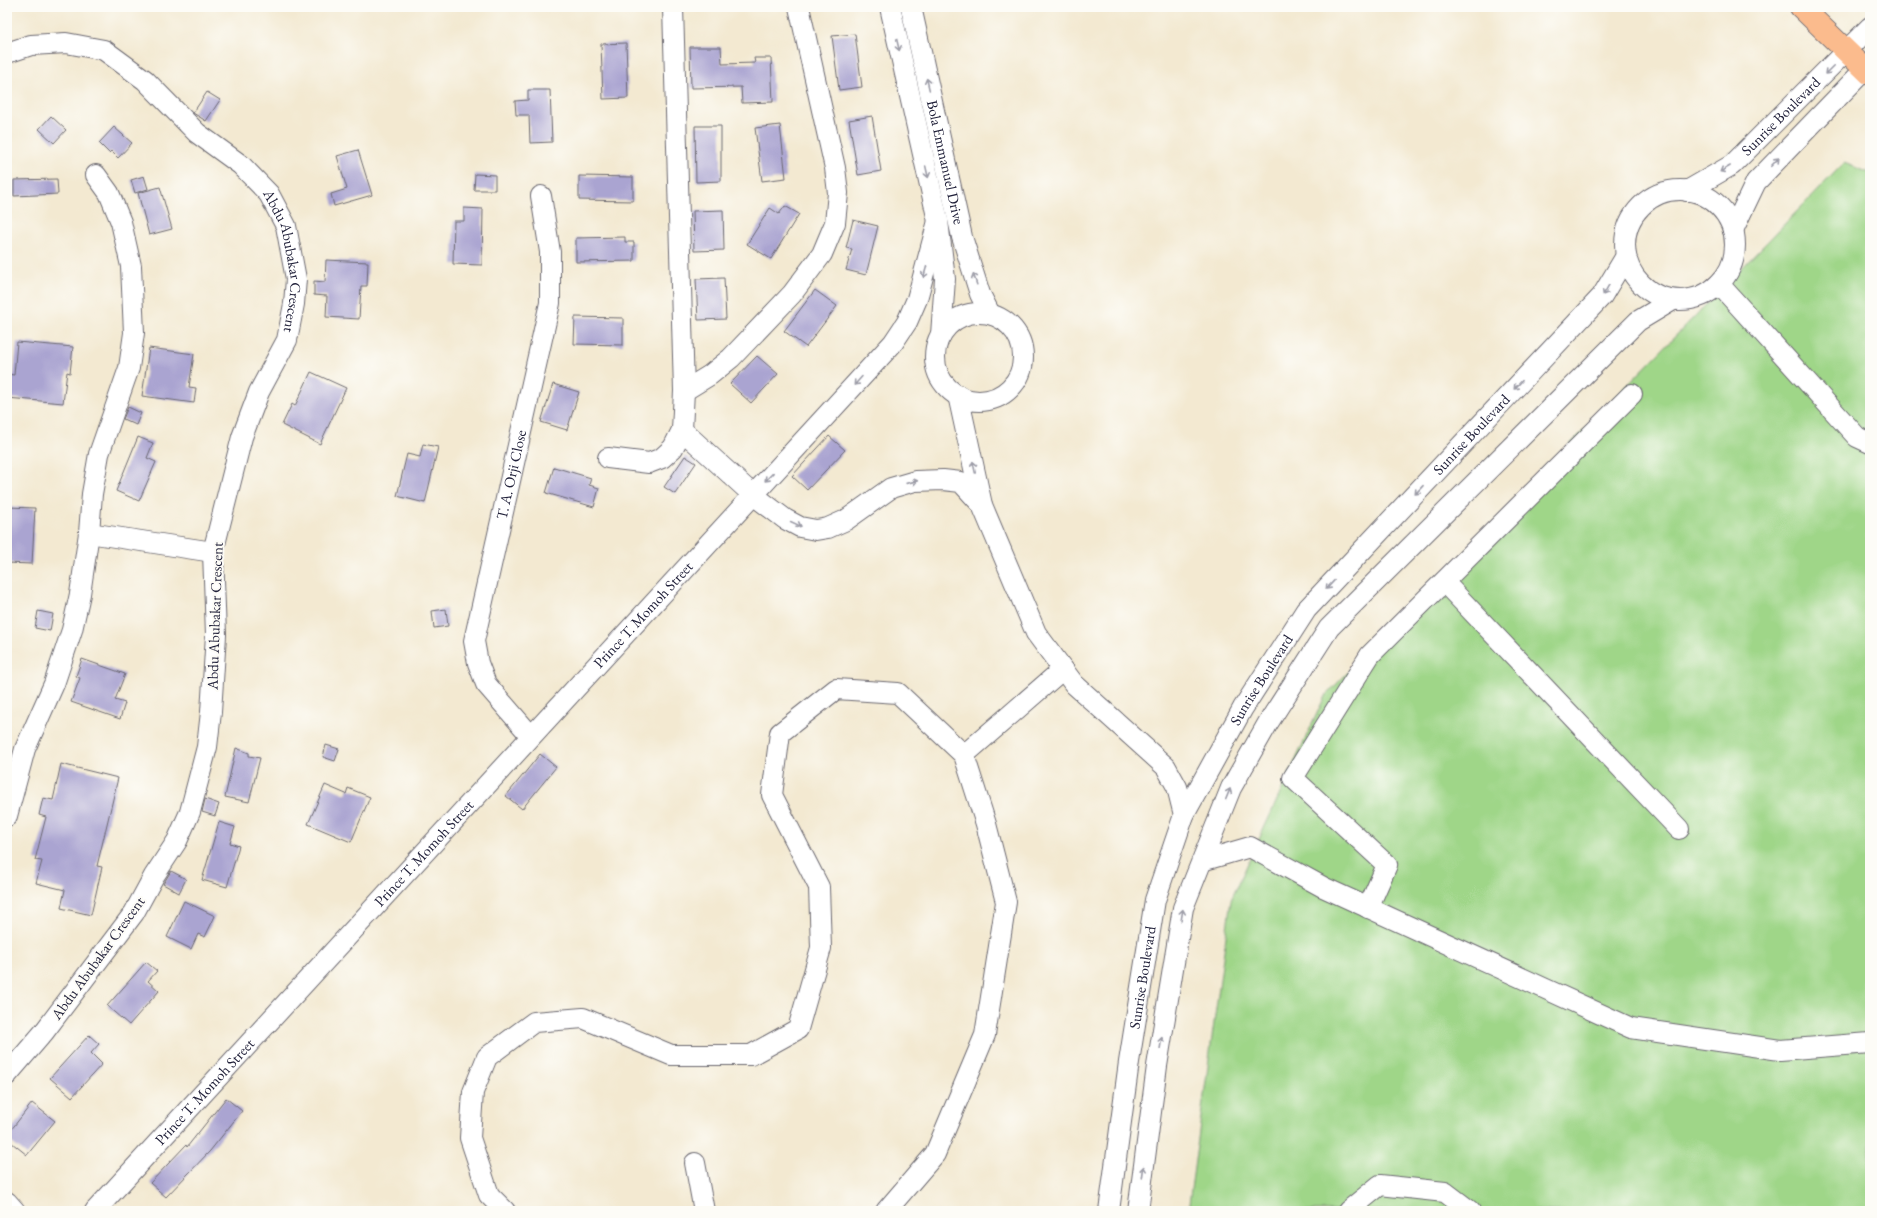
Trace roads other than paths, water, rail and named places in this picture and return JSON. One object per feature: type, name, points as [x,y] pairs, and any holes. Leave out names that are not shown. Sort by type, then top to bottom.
[{"type":"highway","points":[[1801,7],[1846,52],[1868,69]]},
{"type":"street","points":[[608,458],[649,463],[662,458],[673,448],[682,430],[684,391],[673,7]]},
{"type":"street","points":[[684,391],[710,375],[731,358],[792,294],[822,254],[835,223],[838,193],[835,168],[799,7]]},
{"type":"street","name":"Bola Emmanuel Drive","points":[[890,7],[938,221],[945,279],[941,335]]},
{"type":"street","name":"Bola Emmanuel Drive","points":[[911,7],[962,236],[980,294],[990,314]]},
{"type":"street","name":"Sunrise Boulevard","points":[[1687,191],[1732,165],[1868,30]]},
{"type":"street","name":"Abdu Abubakar Crescent","points":[[7,53],[31,45],[66,43],[104,50],[145,80],[197,133],[241,165],[269,194],[286,226],[296,278],[294,304],[287,340],[259,392],[242,437],[213,552],[216,635],[211,712],[207,747],[190,812],[176,841],[154,876],[134,913],[44,1032],[7,1075]]},
{"type":"street","name":"Sunrise Boulevard","points":[[1733,230],[1756,182],[1868,69]]},
{"type":"street","points":[[7,816],[25,749],[54,684],[72,630],[80,594],[90,533],[92,494],[99,454],[129,368],[134,334],[132,266],[121,222],[109,193],[96,175]]},
{"type":"street","points":[[1670,191],[1687,191],[1703,195],[1716,204],[1727,216],[1733,230],[1735,244],[1733,259],[1728,272],[1719,284],[1705,294],[1695,298],[1673,300],[1657,295],[1643,286],[1632,272],[1626,256],[1625,239],[1629,222],[1639,208],[1653,197],[1670,191]]},
{"type":"street","name":"T. A. Orji Close","points":[[531,736],[486,684],[478,663],[474,641],[550,302],[550,252],[541,196]]},
{"type":"street","name":"Prince T. Momoh Street","points":[[95,1211],[463,812],[752,494],[800,446],[893,343],[907,322],[917,300],[938,221]]},
{"type":"street","name":"Sunrise Boulevard","points":[[1110,1211],[1129,1062],[1155,900],[1184,815],[1243,708],[1306,610],[1602,296],[1626,256]]},
{"type":"street","points":[[1719,284],[1857,437],[1870,443]]},
{"type":"street","name":"Sunrise Boulevard","points":[[1138,1211],[1157,1066],[1183,908],[1231,788],[1268,723],[1329,628],[1638,321],[1673,300]]},
{"type":"street","points":[[975,313],[990,314],[1004,320],[1015,331],[1021,344],[1023,359],[1020,373],[1012,386],[1000,395],[986,400],[972,400],[958,395],[947,387],[939,375],[935,362],[936,348],[941,335],[950,324],[962,316],[975,313]]},
{"type":"street","points":[[1368,908],[1387,865],[1293,778],[1370,655],[1632,394]]},
{"type":"street","points":[[958,395],[982,505],[1036,633],[1074,684],[1166,767],[1177,787],[1184,815]]},
{"type":"street","points":[[682,430],[752,494],[785,519],[800,526],[816,530],[828,528],[846,520],[891,488],[915,481],[943,480],[961,482],[982,505]]},
{"type":"street","points":[[90,533],[213,552]]},
{"type":"street","points":[[1444,582],[1679,829]]},
{"type":"street","points":[[964,755],[1063,669]]},
{"type":"street","points":[[505,1211],[489,1195],[470,1138],[473,1092],[487,1057],[534,1022],[583,1018],[671,1055],[751,1055],[798,1029],[821,948],[819,887],[772,795],[780,732],[836,689],[898,693],[964,755],[986,824],[1006,902],[985,1035],[934,1154],[886,1211]]},
{"type":"street","points":[[1202,861],[1250,847],[1323,888],[1631,1028],[1780,1050],[1870,1043]]},
{"type":"street","points":[[695,1163],[704,1211]]},
{"type":"street","points":[[1348,1211],[1380,1185],[1445,1192],[1470,1211]]},
{"type":"street","points":[[7,1202],[15,1211]]}]
